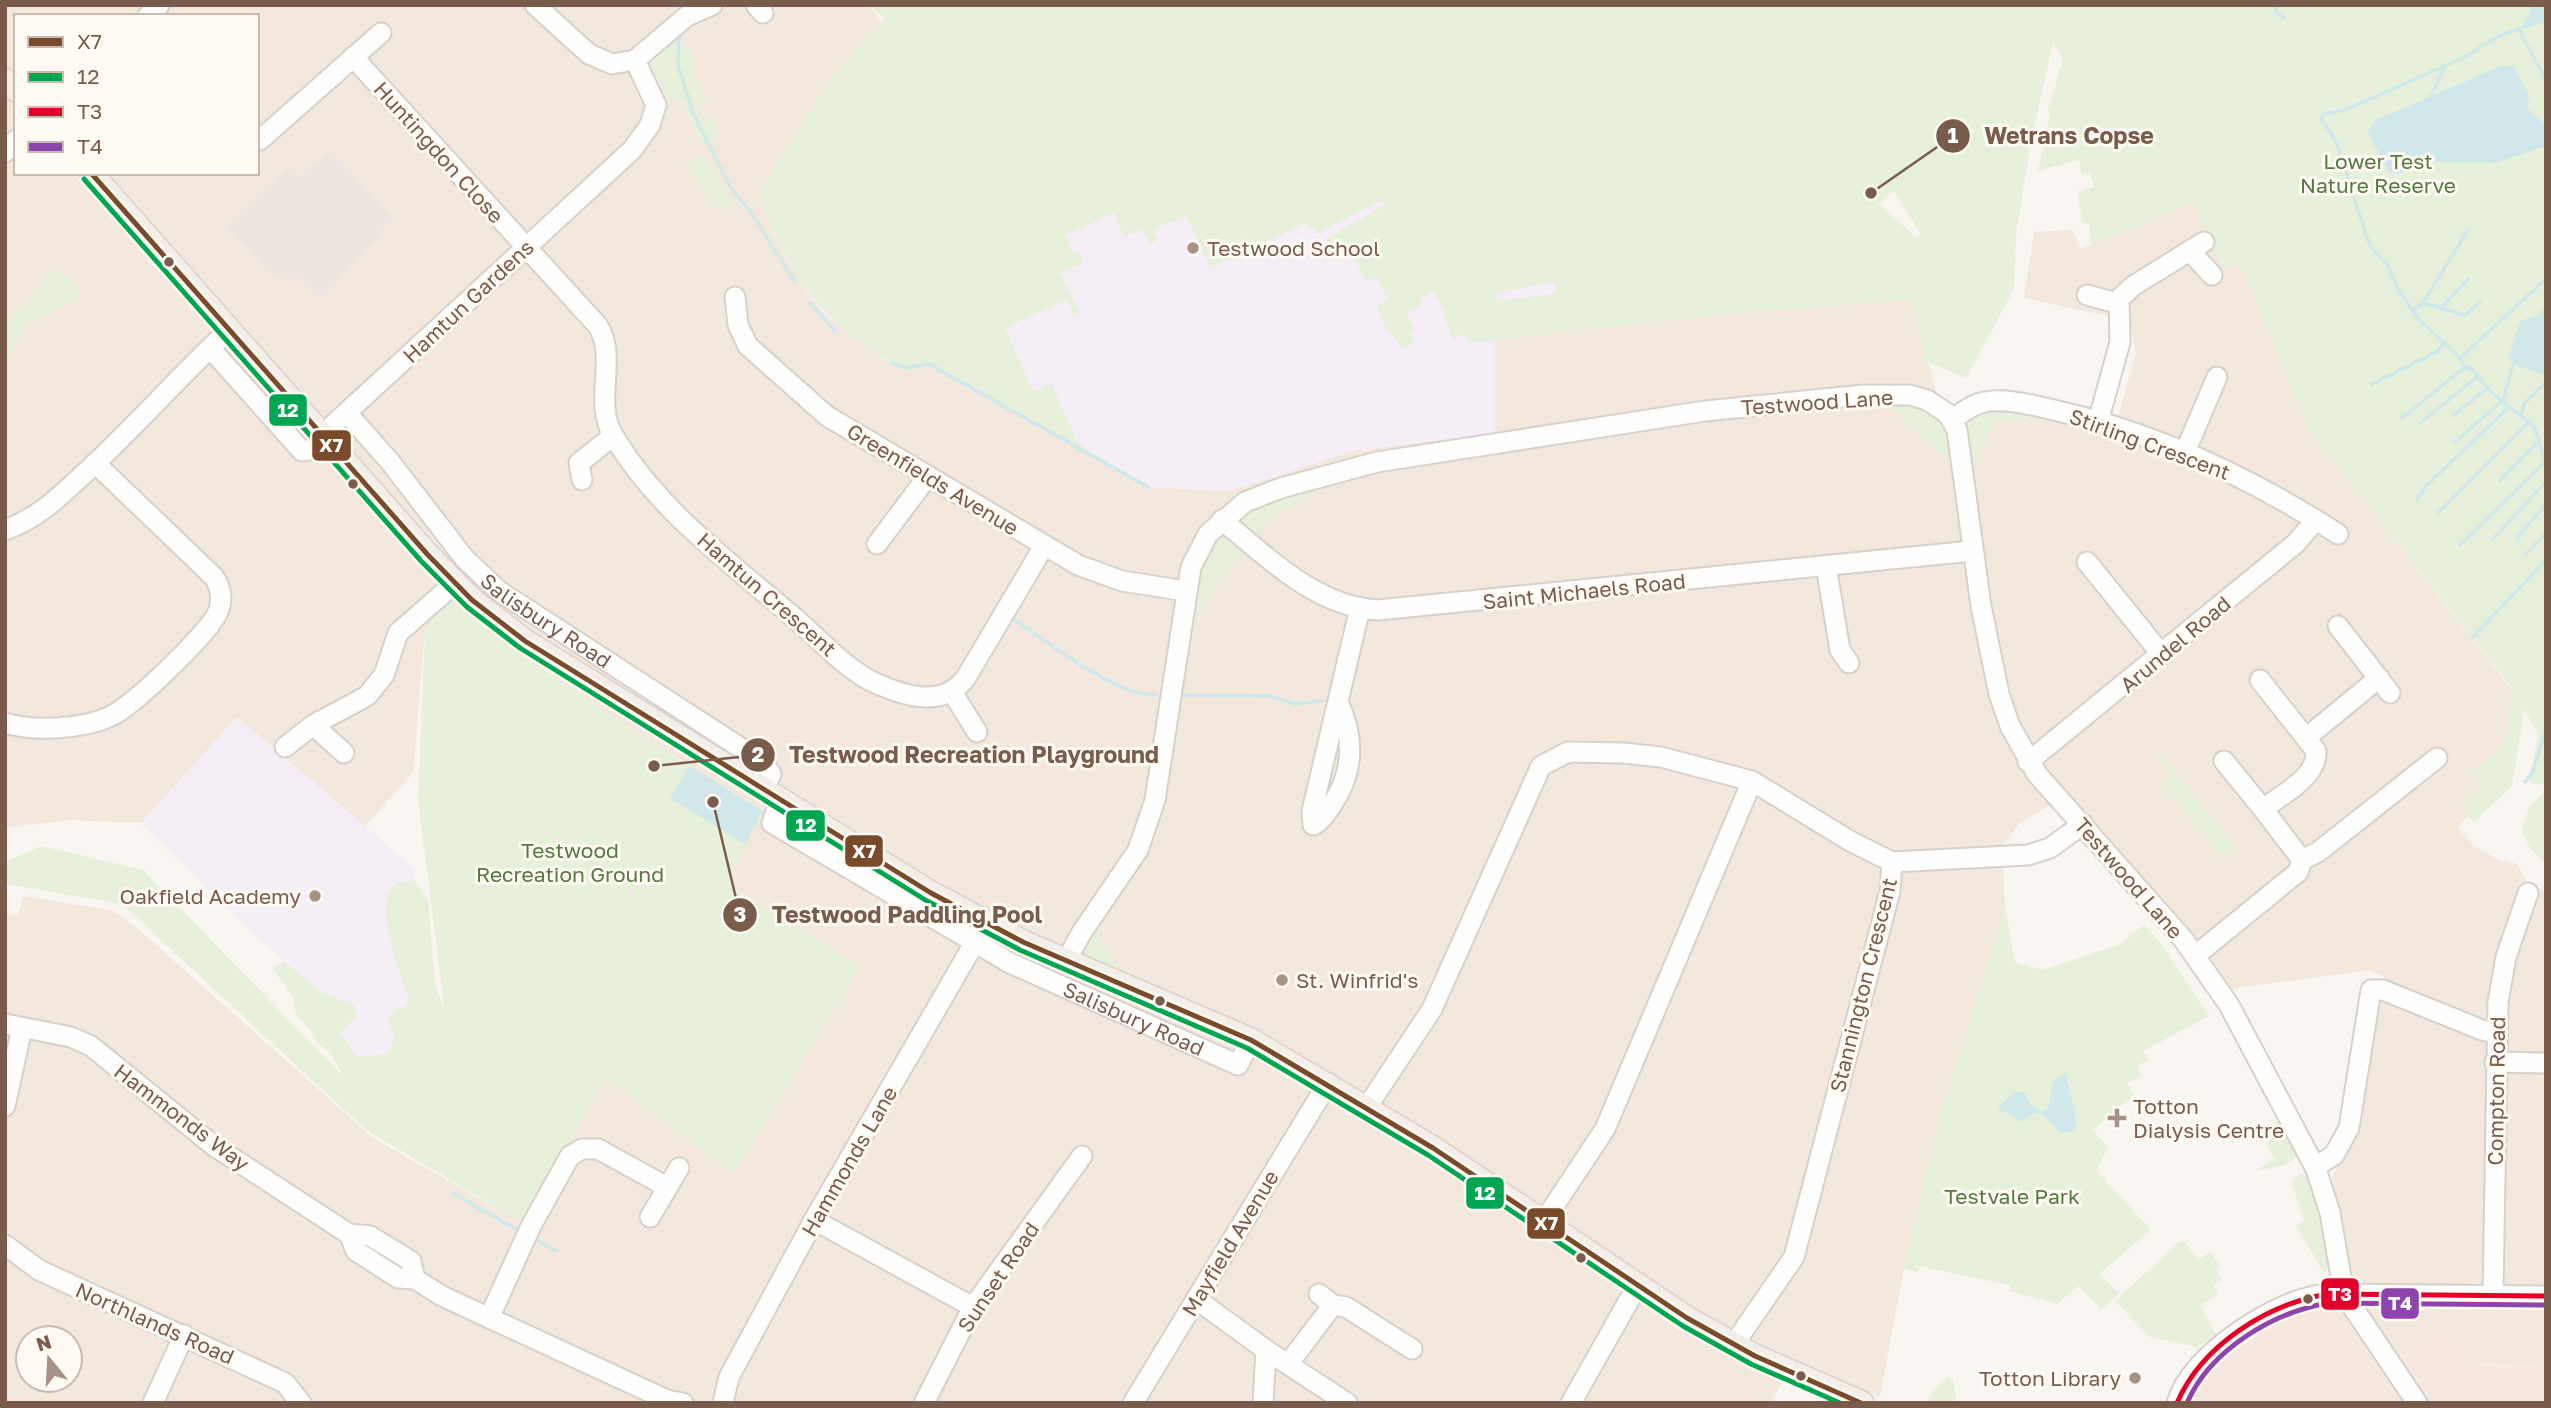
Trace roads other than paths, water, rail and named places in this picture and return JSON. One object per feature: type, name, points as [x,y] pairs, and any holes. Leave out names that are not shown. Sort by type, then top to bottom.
[{"type":"main road","name":"Salisbury Road","points":[[93,175],[455,583],[525,641],[772,795],[980,934],[1066,961],[1251,1040],[1367,1107],[1544,1221],[1637,1286],[1734,1343],[1861,1403]]},
{"type":"street","points":[[535,5],[597,60],[612,64],[635,60],[687,16],[712,5]]},
{"type":"street","points":[[260,139],[381,33]]},
{"type":"street","name":"Huntingdon Close","points":[[353,57],[525,247]]},
{"type":"street","name":"Hamtun Gardens","points":[[324,437],[615,166],[642,136],[655,111],[654,99],[635,60]]},
{"type":"street","name":"Hamtun Crescent","points":[[525,247],[601,332],[606,357],[605,412],[613,436],[660,497],[853,669],[876,683],[910,695],[936,697],[953,692]]},
{"type":"street","points":[[2098,422],[2120,342],[2117,303],[2133,286],[2197,247],[2212,275]]},
{"type":"street","points":[[2087,295],[2117,303]]},
{"type":"street","name":"Greenfields Avenue","points":[[735,297],[742,334],[760,359],[827,416],[1086,568],[1115,579],[1186,591]]},
{"type":"street","points":[[5,530],[36,517],[96,463],[229,330]]},
{"type":"street","points":[[209,348],[302,451],[315,449],[324,437]]},
{"type":"street","points":[[2185,452],[2217,377]]},
{"type":"street","name":"Testwood Lane","points":[[1066,961],[1138,850],[1150,821],[1186,591],[1199,548],[1222,520],[1245,502],[1264,494],[1377,462],[1705,411],[1844,396],[1903,395],[1935,404],[1952,420],[1960,444],[1972,551],[1999,694],[2010,726],[2028,762],[2196,955],[2244,1031],[2315,1167],[2330,1213],[2344,1294],[2417,1403]]},
{"type":"street","name":"Stirling Crescent","points":[[1952,420],[1978,404],[1997,400],[2027,404],[2098,422],[2185,452],[2245,478],[2337,534]]},
{"type":"street","name":"Salisbury Road","points":[[347,414],[481,575],[533,615],[764,763],[771,774],[772,795]]},
{"type":"street","points":[[575,467],[613,436]]},
{"type":"street","points":[[5,723],[37,726],[79,724],[118,713],[206,632],[219,611],[221,596],[214,577],[96,463]]},
{"type":"street","points":[[877,544],[928,476]]},
{"type":"street","name":"Saint Michaels Road","points":[[1222,520],[1307,586],[1360,608],[1414,608],[1972,551]]},
{"type":"street","name":"Arundel Road","points":[[2028,762],[2303,537],[2316,520]]},
{"type":"street","points":[[977,732],[953,692],[967,676],[1044,545]]},
{"type":"street","points":[[2087,562],[2162,654]]},
{"type":"street","points":[[1826,566],[1840,650],[1849,663]]},
{"type":"street","points":[[285,747],[313,725],[367,696],[384,675],[397,633],[455,583]]},
{"type":"street","points":[[1338,702],[1348,724],[1349,767],[1344,787],[1324,816],[1313,825],[1312,811],[1360,608]]},
{"type":"street","points":[[2306,737],[2385,685],[2338,626]]},
{"type":"street","points":[[2260,680],[2316,751],[2315,765],[2263,809]]},
{"type":"street","points":[[313,725],[344,753]]},
{"type":"street","name":"Stannington Crescent","points":[[1367,1107],[1432,1009],[1541,766],[1568,752],[1661,757],[1752,781],[1850,841],[1892,862],[1890,891],[1794,1257],[1734,1343]]},
{"type":"street","points":[[2196,955],[2298,872],[2302,860],[2318,852],[2437,758]]},
{"type":"street","points":[[2224,761],[2302,860]]},
{"type":"street","points":[[1544,1221],[1605,1129],[1752,781]]},
{"type":"street","points":[[1892,862],[2037,853],[2055,845],[2083,824]]},
{"type":"street","name":"Compton Road","points":[[2493,1295],[2496,1033],[2502,972],[2528,893]]},
{"type":"street","name":"Salisbury Road","points":[[980,934],[1010,964],[1238,1065],[1251,1040]]},
{"type":"street","name":"Hammonds Lane","points":[[717,1402],[814,1220],[980,934]]},
{"type":"street","points":[[2315,1167],[2334,1154],[2349,1128],[2371,990],[2379,988],[2482,1030],[2496,1033]]},
{"type":"street","points":[[5,1106],[13,1026]]},
{"type":"street","name":"Hammonds Way","points":[[13,1026],[71,1037],[91,1046],[214,1146],[349,1234],[356,1251],[398,1278],[415,1279],[442,1296],[489,1318],[667,1400],[683,1403]]},
{"type":"street","points":[[2495,1062],[2546,1063]]},
{"type":"street","name":"Mayfield Avenue","points":[[1133,1403],[1328,1083]]},
{"type":"street","points":[[489,1318],[531,1226],[570,1156],[582,1149],[598,1149],[667,1187]]},
{"type":"street","name":"Sunset Road","points":[[924,1403],[974,1307],[1082,1156]]},
{"type":"street","points":[[650,1217],[679,1168]]},
{"type":"street","points":[[814,1220],[974,1307]]},
{"type":"street","name":"Northlands Road","points":[[5,1245],[39,1270],[285,1383],[301,1403]]},
{"type":"street","points":[[1570,1403],[1637,1286]]},
{"type":"street","points":[[2177,1403],[2182,1386],[2198,1366],[2255,1324],[2303,1296],[2546,1296]]},
{"type":"street","points":[[1196,1299],[1346,1403]]},
{"type":"street","points":[[1287,1364],[1326,1300],[1346,1307],[1412,1349]]},
{"type":"street","points":[[153,1403],[184,1335]]},
{"type":"street","points":[[1263,1403],[1266,1350]]},
{"type":"water","points":[[2533,5],[2546,5],[2546,24],[2539,23],[2526,29],[2524,24]]},
{"type":"water","points":[[2501,66],[2513,66],[2529,95],[2528,109],[2546,125],[2546,146],[2495,163],[2434,162],[2399,174],[2389,172],[2367,132],[2376,120]]},
{"type":"water","points":[[2546,305],[2546,376],[2513,364],[2509,357],[2520,321],[2539,315]]},
{"type":"water","points":[[690,766],[763,811],[745,844],[670,798]]},
{"type":"water","points":[[2062,1074],[2066,1075],[2073,1104],[2075,1131],[2061,1133],[2042,1114],[2034,1113],[2021,1122],[2005,1111],[2000,1112],[1999,1106],[2016,1091],[2025,1093],[2032,1106],[2042,1112],[2048,1109],[2053,1082]]},
{"type":"waterway","points":[[2277,5],[2276,13],[2284,18]]},
{"type":"waterway","points":[[2529,25],[2499,36],[2465,57],[2345,110],[2323,114],[2322,119],[2337,143],[2367,238],[2373,250],[2387,264],[2399,291],[2417,317],[2460,358],[2465,367],[2472,369],[2493,394],[2535,429],[2546,464]]},
{"type":"waterway","points":[[2520,31],[2546,80]]},
{"type":"waterway","points":[[679,32],[678,65],[693,113],[731,188],[750,211],[795,282]]},
{"type":"waterway","points":[[2431,96],[2445,66]]},
{"type":"waterway","points":[[2414,310],[2423,303],[2468,230]]},
{"type":"waterway","points":[[2424,303],[2441,308],[2468,279]]},
{"type":"waterway","points":[[2460,358],[2546,279]]},
{"type":"waterway","points":[[2441,308],[2465,315],[2480,302]]},
{"type":"waterway","points":[[810,303],[835,331]]},
{"type":"waterway","points":[[2372,384],[2438,351],[2444,342]]},
{"type":"waterway","points":[[892,363],[908,368],[929,364],[1148,487]]},
{"type":"waterway","points":[[2455,442],[2503,400],[2513,364]]},
{"type":"waterway","points":[[2402,418],[2465,367]]},
{"type":"waterway","points":[[2420,423],[2478,376]]},
{"type":"waterway","points":[[2521,416],[2524,404],[2546,382]]},
{"type":"waterway","points":[[2453,416],[2487,388]]},
{"type":"waterway","points":[[2417,500],[2426,486],[2508,408]]},
{"type":"waterway","points":[[2439,512],[2529,422]]},
{"type":"waterway","points":[[2499,481],[2537,443]]},
{"type":"waterway","points":[[2460,545],[2544,463]]},
{"type":"waterway","points":[[2493,539],[2546,482]]},
{"type":"waterway","points":[[2517,538],[2546,504]]},
{"type":"waterway","points":[[2526,554],[2546,533]]},
{"type":"waterway","points":[[2473,637],[2546,560]]},
{"type":"waterway","points":[[1014,620],[1104,679],[1141,694],[1156,694]]},
{"type":"waterway","points":[[1179,695],[1270,696],[1295,704],[1322,701]]},
{"type":"waterway","points":[[2525,782],[2533,772],[2546,727]]},
{"type":"waterway","points":[[454,1194],[518,1230]]},
{"type":"waterway","points":[[536,1240],[557,1251]]},
{"type":"place","name":"Wetrans Copse","points":[[1871,193]]},
{"type":"place","name":"Testwood School","points":[[1193,248]]},
{"type":"place","name":"Testwood Recreation Playground","points":[[654,766]]},
{"type":"place","name":"Testwood Paddling Pool","points":[[713,802]]},
{"type":"place","name":"Oakfield Academy","points":[[315,896]]},
{"type":"place","name":"St. Winfrid's","points":[[1282,980]]},
{"type":"place","name":"Totton Dialysis Centre","points":[[2117,1118]]},
{"type":"place","name":"Totton Library","points":[[2135,1378]]},
{"type":"park label","name":"Lower Test Nature Reserve","points":[[2378,173]]},
{"type":"park label","name":"Testwood Recreation Ground","points":[[570,862]]},
{"type":"park label","name":"Testvale Park","points":[[2012,1196]]}]
